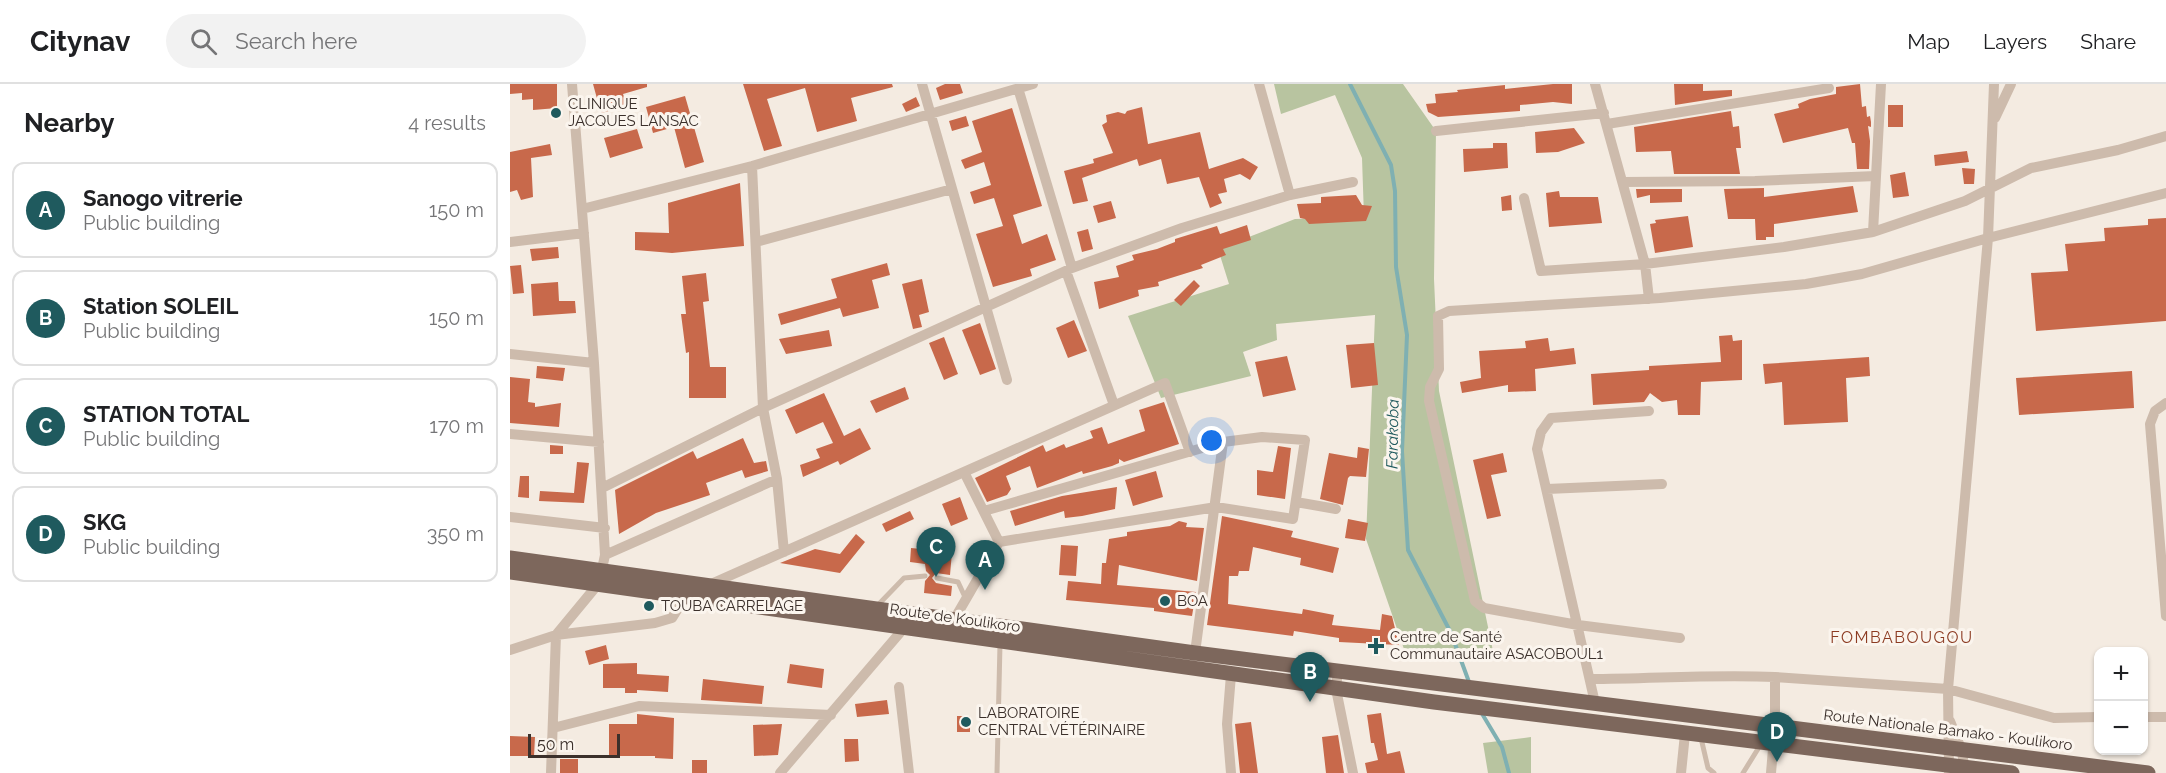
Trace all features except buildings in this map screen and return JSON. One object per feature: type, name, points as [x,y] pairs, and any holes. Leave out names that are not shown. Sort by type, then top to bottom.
[{"type":"main road","points":[[510,558],[601,577]]},
{"type":"main road","points":[[510,572],[601,577]]},
{"type":"main road","name":"Route de Koulikoro","points":[[601,577],[711,584],[1195,653],[1437,683]]},
{"type":"main road","name":"Route de Koulikoro","points":[[601,577],[685,597],[1434,702]]},
{"type":"main road","name":"Route Nationale Bamako - Koulikoro","points":[[1437,683],[1775,725],[2012,773]]},
{"type":"main road","name":"Route Nationale Bamako - Koulikoro","points":[[1434,702],[1767,744],[1956,763],[2148,773]]},
{"type":"street","points":[[551,773],[556,635],[601,577],[605,555],[594,363],[572,84]]},
{"type":"street","points":[[922,84],[1007,380]]},
{"type":"street","points":[[582,209],[752,166],[930,112],[1033,84]]},
{"type":"street","points":[[1259,84],[1290,195]]},
{"type":"street","points":[[1596,84],[1646,264],[1649,299]]},
{"type":"street","points":[[1873,232],[1881,84]]},
{"type":"street","points":[[1956,763],[1949,718],[1948,689],[1988,238],[1987,214],[1992,187],[1994,84]]},
{"type":"street","points":[[1994,122],[2011,84]]},
{"type":"street","points":[[1018,88],[1069,270],[1114,405]]},
{"type":"street","points":[[1436,131],[1605,118],[1829,88]]},
{"type":"street","points":[[1524,198],[1541,271],[1646,264],[1784,247],[1873,232],[1965,201],[2031,168],[2118,150],[2166,136]]},
{"type":"street","points":[[752,166],[764,408],[777,479],[784,552]]},
{"type":"street","points":[[1623,182],[1755,181],[1876,176]]},
{"type":"street","points":[[602,489],[764,408],[1069,270],[1182,228],[1290,195],[1353,182]]},
{"type":"street","points":[[756,242],[952,189]]},
{"type":"street","points":[[1680,638],[1578,625],[1484,608],[1475,601],[1429,401],[1430,387],[1439,369],[1438,316],[1449,311],[1649,299],[1806,284],[1862,274],[1988,238],[2166,193]]},
{"type":"street","points":[[510,242],[584,232]]},
{"type":"street","points":[[510,354],[594,363]]},
{"type":"street","points":[[711,584],[1165,382],[1190,452]]},
{"type":"street","points":[[2166,403],[2155,411],[2150,424],[2166,616]]},
{"type":"street","points":[[1595,703],[1537,448],[1541,432],[1551,418],[1649,411]]},
{"type":"street","points":[[510,434],[599,442]]},
{"type":"street","points":[[984,511],[1223,442],[1262,437],[1305,440],[1293,519],[1216,507],[999,542]]},
{"type":"street","points":[[1195,653],[1223,442]]},
{"type":"street","points":[[964,472],[999,542]]},
{"type":"street","points":[[605,555],[777,479]]},
{"type":"street","points":[[1547,489],[1662,484]]},
{"type":"street","points":[[1296,501],[1336,509]]},
{"type":"street","points":[[510,517],[605,528]]},
{"type":"street","points":[[955,618],[999,542]]},
{"type":"street","points":[[510,650],[556,635],[655,623],[672,618],[685,597]]},
{"type":"street","points":[[780,773],[903,628]]},
{"type":"street","points":[[1338,670],[1336,689],[1353,773]]},
{"type":"street","points":[[1231,675],[1227,724],[1231,773]]},
{"type":"street","points":[[1590,679],[1669,679],[1733,675],[1948,689],[2054,718],[2094,717]]},
{"type":"street","points":[[1771,773],[1767,744],[1775,725],[1774,677]]},
{"type":"street","points":[[899,687],[909,773]]},
{"type":"street","points":[[553,728],[639,706],[831,715]]},
{"type":"street","points":[[2148,717],[2166,717]]},
{"type":"street","points":[[1681,773],[1685,734]]},
{"type":"lane","points":[[876,607],[903,578],[925,576]]},
{"type":"lane","points":[[937,578],[958,582],[966,598]]},
{"type":"lane","points":[[997,773],[1000,642]]},
{"type":"lane","points":[[1701,736],[1708,768],[1714,773]]},
{"type":"lane","points":[[1743,773],[1767,744]]},
{"type":"green space","points":[[1274,84],[1403,84],[1436,131],[1434,279],[1439,391],[1493,651],[1405,652],[1366,539],[1375,315],[1276,324],[1277,340],[1243,352],[1251,376],[1161,398],[1128,316],[1229,284],[1218,249],[1295,219],[1364,217],[1362,158],[1335,95],[1281,114]]},
{"type":"green space","points":[[1531,737],[1531,773],[1488,773],[1483,743]]},
{"type":"waterway","name":"Farakoba","points":[[1350,84],[1391,165],[1395,191],[1396,267],[1407,335],[1402,451],[1408,550],[1451,633],[1469,682]]},
{"type":"waterway","name":"Farakoba","points":[[1481,712],[1502,747],[1509,773]]},
{"type":"place","name":"CLINIQUE JACQUES LANSAC","points":[[556,113]]},
{"type":"place","name":"STATION TOTAL","points":[[936,577]]},
{"type":"place","name":"Sanogo vitrerie","points":[[985,590]]},
{"type":"place","name":"BOA","points":[[1165,601]]},
{"type":"place","name":"TOUBA CARRELAGE","points":[[649,606]]},
{"type":"place","name":"Centre de Santé Communautaire ASACOBOUL1","points":[[1376,646]]},
{"type":"place","name":"Station SOLEIL","points":[[1310,702]]},
{"type":"place","name":"LABORATOIRE CENTRAL VÉTÉRINAIRE","points":[[966,722]]},
{"type":"place","name":"SKG","points":[[1777,762]]},
{"type":"district","name":"FOMBABOUGOU","points":[[1902,637]]}]
